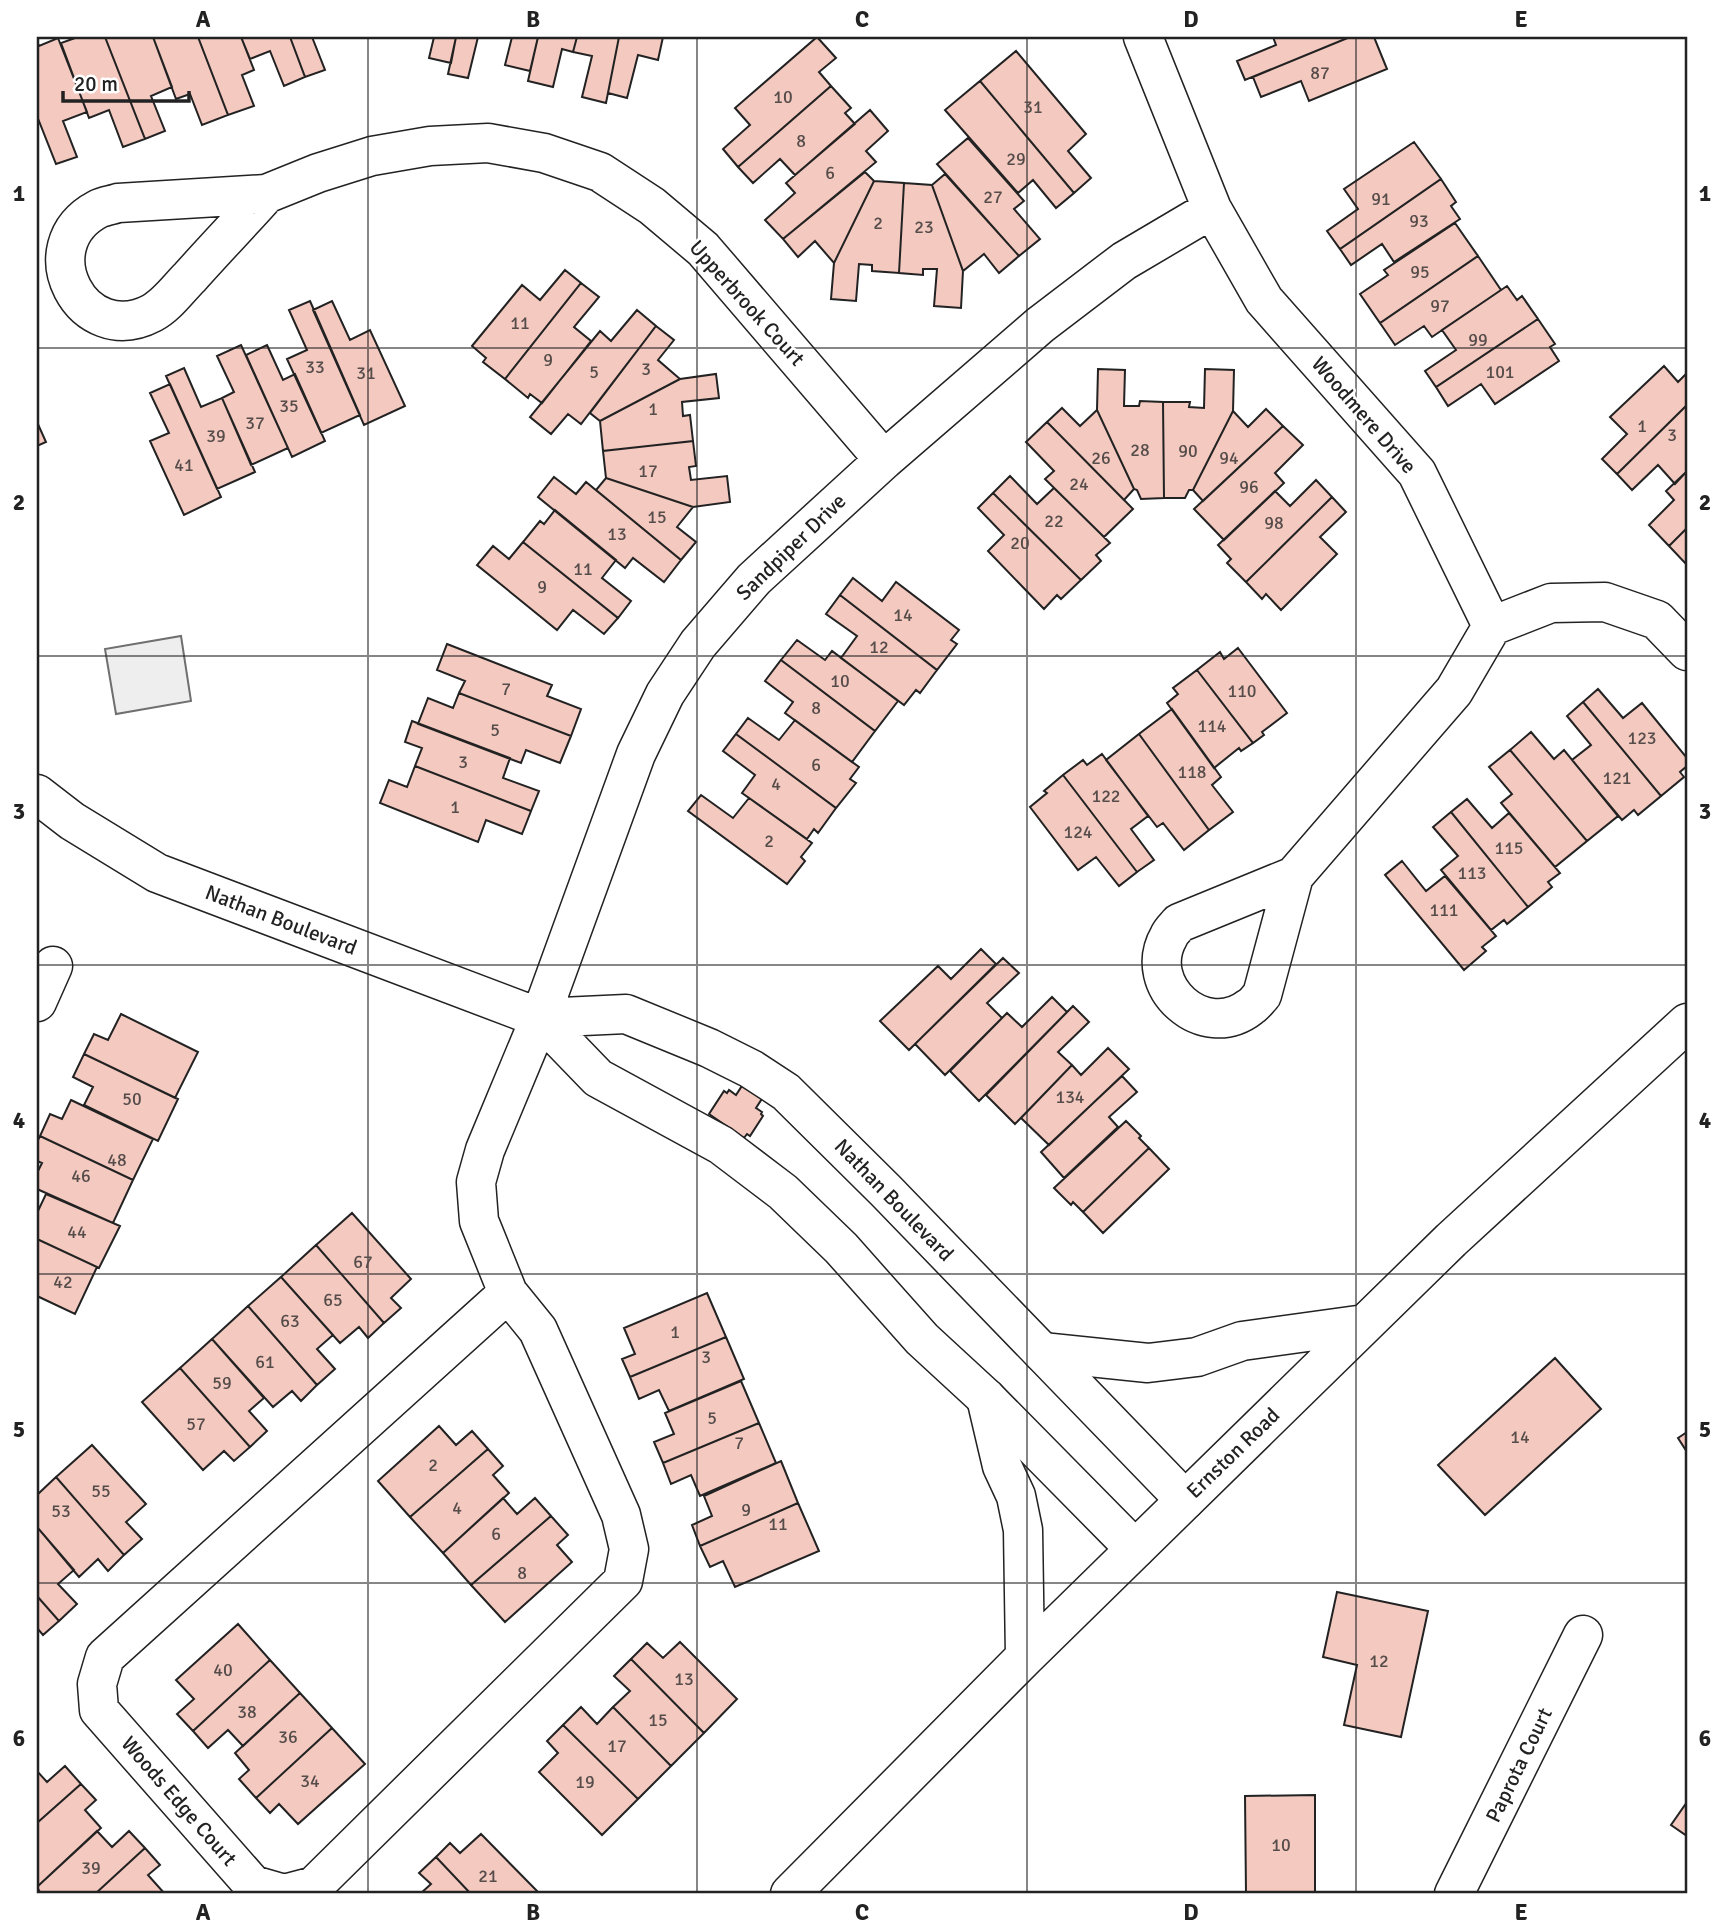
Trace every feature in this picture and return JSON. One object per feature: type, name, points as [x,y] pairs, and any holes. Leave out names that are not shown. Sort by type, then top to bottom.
[{"type":"street","name":"Woodmere Drive","points":[[1143,37],[1213,209],[1264,300],[1417,473],[1492,626]]},
{"type":"street","name":"Upperbrook Court","points":[[266,194],[165,305],[143,318],[130,321],[95,314],[76,297],[70,286],[65,262],[69,239],[84,219],[99,208],[118,203],[266,194],[318,173],[372,156],[430,146],[488,143],[544,153],[600,172],[652,206],[703,249],[884,460]]},
{"type":"street","name":"Sandpiper Drive","points":[[540,1018],[636,754],[665,694],[698,644],[754,579],[884,460],[1040,326],[1124,261],[1213,209]]},
{"type":"street","points":[[1294,876],[1454,691],[1492,626],[1551,603],[1605,602],[1657,620],[1687,651]]},
{"type":"street","name":"Nathan Boulevard","points":[[37,794],[72,821],[157,873],[540,1018],[626,1014],[709,1048],[751,1069],[786,1092],[824,1129],[1185,1500]]},
{"type":"street","points":[[37,1002],[53,966]]},
{"type":"street","name":"Nathan Boulevard","points":[[540,1018],[598,1078],[721,1145],[783,1192],[841,1248],[922,1339],[986,1398],[1135,1549]]},
{"type":"street","name":"Woods Edge Court","points":[[508,1293],[105,1657],[97,1684],[99,1710],[253,1885],[284,1894],[314,1886],[623,1581],[629,1549],[621,1516],[538,1330],[508,1293],[479,1221],[476,1182],[485,1150],[540,1018]]},
{"type":"street","name":"Ernston Road","points":[[790,1894],[1024,1657],[1451,1240],[1687,1023]]},
{"type":"street","points":[[1042,1352],[1148,1363],[1197,1357],[1242,1341],[1365,1324]]},
{"type":"street","points":[[986,1398],[1002,1466],[1016,1496],[1023,1530],[1024,1657]]},
{"type":"street","name":"Paprota Court","points":[[1454,1894],[1583,1635]]},
{"type":"shaded area","points":[[181,636],[191,701],[116,714],[105,649]]},
{"type":"building","points":[[74,37],[105,37],[145,139],[123,147],[109,110],[89,118],[61,43]]},
{"type":"building","points":[[105,37],[153,37],[172,87],[151,96],[165,131],[145,139]]},
{"type":"building","points":[[153,37],[198,37],[228,115],[202,125],[190,94],[176,99]]},
{"type":"building","points":[[198,37],[241,37],[254,70],[242,75],[254,106],[228,115]]},
{"type":"building","points":[[241,37],[290,37],[305,77],[284,86],[270,51],[250,59]]},
{"type":"building","points":[[290,37],[312,37],[325,70],[305,77]]},
{"type":"building","points":[[434,37],[456,37],[451,63],[429,58]]},
{"type":"building","points":[[456,37],[478,37],[468,78],[448,74]]},
{"type":"building","points":[[512,37],[538,37],[530,71],[505,65]]},
{"type":"building","points":[[538,37],[577,37],[573,52],[562,49],[553,87],[528,81]]},
{"type":"building","points":[[577,37],[619,37],[606,103],[582,97],[592,56],[573,52]]},
{"type":"building","points":[[619,37],[663,37],[658,60],[638,55],[627,98],[608,93]]},
{"type":"building","points":[[817,37],[836,58],[819,72],[831,86],[738,167],[723,149],[750,125],[735,108]]},
{"type":"building","points":[[1273,37],[1350,37],[1245,80],[1237,61],[1276,45]]},
{"type":"building","points":[[1350,37],[1374,37],[1387,69],[1309,101],[1301,81],[1261,97],[1253,77]]},
{"type":"building","points":[[58,38],[87,112],[63,121],[77,157],[56,164],[37,116],[37,42],[39,46]]},
{"type":"building","points":[[1016,51],[1086,134],[1068,151],[1091,178],[1074,193],[980,81]]},
{"type":"building","points":[[980,81],[1074,193],[1056,208],[1033,180],[1018,193],[945,110]]},
{"type":"building","points":[[831,86],[851,108],[845,113],[855,124],[795,175],[780,159],[753,183],[738,167]]},
{"type":"building","points":[[870,110],[888,131],[866,151],[876,162],[783,239],[765,220],[795,193],[786,183]]},
{"type":"building","points":[[968,138],[1024,201],[1014,209],[1040,239],[1019,256],[937,164]]},
{"type":"building","points":[[1414,142],[1441,179],[1340,249],[1327,231],[1358,209],[1344,189]]},
{"type":"building","points":[[865,172],[874,181],[834,263],[815,241],[798,257],[783,239]]},
{"type":"building","points":[[945,174],[1019,256],[999,273],[984,254],[963,271],[932,185]]},
{"type":"building","points":[[1441,179],[1456,202],[1451,206],[1460,219],[1394,262],[1382,244],[1351,265],[1340,249]]},
{"type":"building","points":[[874,181],[904,183],[899,273],[872,271],[872,265],[859,264],[856,301],[831,299],[834,263]]},
{"type":"building","points":[[904,183],[932,185],[963,271],[961,308],[934,306],[937,269],[923,269],[923,275],[899,273]]},
{"type":"building","points":[[1455,223],[1478,256],[1380,323],[1360,294],[1388,275],[1384,270]]},
{"type":"building","points":[[1478,256],[1501,290],[1432,337],[1424,326],[1395,345],[1380,323]]},
{"type":"building","points":[[565,270],[581,283],[505,379],[483,362],[486,358],[472,346],[522,285],[540,300]]},
{"type":"building","points":[[581,283],[599,297],[574,327],[591,341],[542,403],[530,394],[528,398],[505,379]]},
{"type":"building","points":[[1507,286],[1517,300],[1522,296],[1538,319],[1436,387],[1425,371],[1456,350],[1442,330]]},
{"type":"building","points":[[310,301],[360,415],[321,433],[287,359],[307,350],[289,310]]},
{"type":"building","points":[[332,301],[350,340],[370,330],[405,406],[364,425],[313,310]]},
{"type":"building","points":[[637,310],[656,326],[581,424],[568,414],[551,434],[530,417],[600,331],[611,341]]},
{"type":"building","points":[[1538,319],[1555,344],[1550,347],[1559,361],[1495,404],[1481,384],[1448,406],[1436,387]]},
{"type":"building","points":[[656,326],[674,340],[658,360],[680,379],[600,421],[590,413]]},
{"type":"building","points":[[241,345],[288,448],[251,465],[222,398],[234,392],[217,356]]},
{"type":"building","points":[[267,345],[283,380],[295,374],[325,441],[292,457],[246,355]]},
{"type":"building","points":[[1664,366],[1678,382],[1685,375],[1687,377],[1687,405],[1617,474],[1602,459],[1627,434],[1610,417]]},
{"type":"building","points":[[184,368],[201,407],[222,398],[255,472],[217,489],[166,376]]},
{"type":"building","points":[[1098,369],[1125,370],[1124,406],[1139,406],[1140,401],[1163,402],[1164,498],[1141,499],[1134,489],[1097,410]]},
{"type":"building","points":[[1205,369],[1234,370],[1233,411],[1193,490],[1189,490],[1185,498],[1164,498],[1163,402],[1190,402],[1189,407],[1204,408]]},
{"type":"building","points":[[716,374],[719,398],[682,402],[683,416],[690,415],[693,441],[603,451],[600,421],[680,379]]},
{"type":"building","points":[[170,384],[221,497],[184,515],[150,441],[169,433],[150,393]]},
{"type":"building","points":[[1687,405],[1687,471],[1675,484],[1658,465],[1632,490],[1617,474]]},
{"type":"building","points":[[1062,408],[1080,426],[1097,410],[1134,489],[1124,500],[1047,422]]},
{"type":"building","points":[[1266,409],[1283,426],[1203,501],[1193,490],[1233,411],[1248,427]]},
{"type":"building","points":[[37,422],[46,442],[37,446]]},
{"type":"building","points":[[1047,422],[1133,509],[1104,537],[1045,479],[1054,471],[1026,442]]},
{"type":"building","points":[[1283,426],[1303,445],[1275,473],[1284,483],[1224,540],[1194,509]]},
{"type":"building","points":[[693,441],[696,466],[689,467],[691,480],[727,476],[730,502],[693,507],[606,478],[603,451]]},
{"type":"building","points":[[1687,471],[1687,528],[1669,546],[1649,525],[1674,500],[1666,491]]},
{"type":"building","points":[[1010,476],[1037,504],[1054,488],[1110,543],[1096,555],[1101,561],[1081,580],[993,493]]},
{"type":"building","points":[[554,477],[576,494],[586,482],[681,560],[664,582],[633,558],[625,568],[538,497]]},
{"type":"building","points":[[606,478],[693,507],[677,527],[696,542],[681,560],[596,490]]},
{"type":"building","points":[[1316,480],[1332,497],[1246,582],[1227,563],[1231,559],[1218,545],[1275,491],[1290,506]]},
{"type":"building","points":[[993,493],[1081,580],[1061,599],[1057,595],[1044,609],[988,551],[1004,535],[978,508]]},
{"type":"building","points":[[1332,497],[1346,512],[1320,537],[1337,554],[1281,610],[1266,594],[1262,599],[1246,582]]},
{"type":"building","points":[[555,510],[616,560],[602,578],[631,601],[618,618],[523,542],[540,521],[544,524]]},
{"type":"building","points":[[1687,528],[1687,565],[1669,546]]},
{"type":"building","points":[[523,542],[618,618],[604,634],[573,610],[557,630],[477,565],[493,546],[509,559]]},
{"type":"building","points":[[853,578],[882,601],[896,582],[959,630],[951,640],[957,644],[937,670],[840,595]]},
{"type":"building","points":[[840,595],[937,670],[920,693],[916,690],[904,705],[841,658],[857,636],[826,614]]},
{"type":"building","points":[[797,640],[825,660],[832,651],[898,701],[875,731],[781,660]]},
{"type":"building","points":[[447,644],[552,685],[547,696],[581,709],[571,736],[459,693],[465,681],[437,670]]},
{"type":"building","points":[[1238,648],[1287,713],[1262,732],[1264,735],[1253,743],[1197,670],[1220,652],[1224,659]]},
{"type":"building","points":[[781,660],[875,731],[852,762],[785,713],[793,702],[765,681]]},
{"type":"building","points":[[1197,670],[1253,743],[1241,751],[1239,748],[1214,768],[1167,703],[1178,694],[1173,688]]},
{"type":"building","points":[[1598,689],[1623,718],[1642,703],[1687,758],[1687,766],[1680,772],[1684,777],[1661,796],[1583,702]]},
{"type":"building","points":[[459,693],[571,736],[560,763],[526,750],[521,763],[418,724],[428,698],[453,708]]},
{"type":"building","points":[[1583,702],[1661,796],[1638,815],[1634,810],[1622,820],[1572,760],[1591,745],[1567,716]]},
{"type":"building","points":[[1172,709],[1221,777],[1212,785],[1233,812],[1209,830],[1139,734]]},
{"type":"building","points":[[748,718],[779,740],[795,720],[859,767],[850,779],[856,783],[836,808],[736,734]]},
{"type":"building","points":[[412,721],[510,758],[503,778],[539,791],[531,811],[415,766],[422,748],[405,742]]},
{"type":"building","points":[[1531,732],[1554,759],[1564,750],[1618,816],[1587,841],[1510,750]]},
{"type":"building","points":[[736,734],[836,808],[818,833],[814,829],[807,839],[742,793],[755,775],[723,751]]},
{"type":"building","points":[[1139,734],[1209,830],[1184,850],[1163,823],[1157,827],[1106,760]]},
{"type":"building","points":[[1510,750],[1587,841],[1555,867],[1501,803],[1512,794],[1489,767]]},
{"type":"building","points":[[1102,754],[1148,816],[1131,829],[1154,860],[1137,872],[1063,775],[1083,760],[1087,765]]},
{"type":"building","points":[[415,766],[531,811],[522,834],[486,820],[478,842],[380,803],[389,780],[407,787]]},
{"type":"building","points":[[1063,775],[1137,872],[1119,886],[1096,857],[1078,870],[1030,807]]},
{"type":"building","points":[[701,795],[733,818],[749,798],[812,843],[801,857],[805,861],[787,884],[688,811]]},
{"type":"building","points":[[1467,799],[1492,828],[1509,813],[1560,873],[1548,882],[1552,887],[1528,907],[1451,812]]},
{"type":"building","points":[[1451,812],[1528,907],[1507,924],[1504,920],[1491,930],[1441,870],[1458,856],[1433,827]]},
{"type":"building","points":[[1402,861],[1426,891],[1445,876],[1496,936],[1482,947],[1486,951],[1464,970],[1385,875]]},
{"type":"building","points":[[981,949],[996,964],[909,1050],[880,1021],[938,966],[951,979]]},
{"type":"building","points":[[1003,958],[1019,973],[987,1003],[1002,1018],[945,1075],[915,1044]]},
{"type":"building","points":[[1052,997],[1067,1012],[979,1101],[950,1071],[1007,1013],[1022,1027]]},
{"type":"building","points":[[1073,1006],[1089,1022],[1058,1052],[1072,1065],[1015,1124],[986,1095]]},
{"type":"building","points":[[121,1014],[198,1052],[175,1098],[84,1054],[94,1034],[108,1040]]},
{"type":"building","points":[[1108,1048],[1129,1069],[1049,1145],[1021,1118],[1072,1065],[1081,1075]]},
{"type":"building","points":[[84,1054],[178,1099],[158,1141],[84,1105],[93,1087],[73,1077]]},
{"type":"building","points":[[749,1075],[769,1088],[756,1108],[763,1116],[750,1136],[747,1134],[744,1138],[709,1114],[724,1091],[727,1093],[729,1090],[736,1095]]},
{"type":"building","points":[[1122,1076],[1137,1092],[1109,1117],[1118,1127],[1064,1178],[1041,1152]]},
{"type":"building","points":[[71,1100],[153,1139],[133,1180],[40,1136],[50,1114],[62,1119]]},
{"type":"building","points":[[1126,1121],[1149,1148],[1083,1212],[1073,1202],[1071,1205],[1054,1188]]},
{"type":"building","points":[[40,1136],[133,1180],[113,1223],[37,1189],[37,1173],[42,1163],[37,1161],[37,1142]]},
{"type":"building","points":[[1149,1148],[1169,1169],[1103,1233],[1083,1212]]},
{"type":"building","points":[[46,1194],[120,1226],[99,1268],[37,1239],[37,1213]]},
{"type":"building","points":[[352,1213],[411,1279],[391,1298],[401,1308],[384,1323],[316,1245]]},
{"type":"building","points":[[37,1239],[97,1267],[75,1314],[37,1296]]},
{"type":"building","points":[[316,1245],[384,1323],[368,1338],[359,1327],[340,1343],[281,1277]]},
{"type":"building","points":[[281,1277],[333,1335],[317,1349],[335,1369],[317,1385],[248,1306]]},
{"type":"building","points":[[707,1293],[726,1337],[630,1377],[622,1359],[635,1354],[624,1328]]},
{"type":"building","points":[[248,1306],[317,1385],[301,1401],[292,1391],[273,1407],[212,1339]]},
{"type":"building","points":[[726,1337],[744,1379],[669,1411],[659,1390],[639,1399],[630,1377]]},
{"type":"building","points":[[212,1339],[264,1398],[249,1411],[267,1431],[250,1447],[180,1368]]},
{"type":"building","points":[[1555,1358],[1601,1409],[1485,1515],[1438,1465]]},
{"type":"building","points":[[180,1368],[250,1447],[234,1461],[224,1451],[203,1470],[142,1402]]},
{"type":"building","points":[[741,1381],[759,1423],[663,1463],[654,1442],[674,1434],[665,1413]]},
{"type":"building","points":[[759,1423],[776,1463],[700,1496],[691,1475],[671,1484],[663,1463]]},
{"type":"building","points":[[439,1426],[456,1445],[472,1431],[488,1449],[410,1517],[378,1481]]},
{"type":"building","points":[[1687,1432],[1687,1452],[1678,1438]]},
{"type":"building","points":[[92,1445],[146,1504],[126,1522],[142,1539],[124,1555],[56,1477]]},
{"type":"building","points":[[488,1449],[503,1466],[493,1475],[509,1493],[443,1553],[410,1517]]},
{"type":"building","points":[[781,1461],[798,1503],[700,1546],[692,1525],[712,1516],[704,1496]]},
{"type":"building","points":[[56,1477],[124,1555],[108,1571],[98,1559],[79,1577],[37,1527],[37,1495]]},
{"type":"building","points":[[503,1498],[517,1514],[535,1498],[551,1516],[471,1585],[443,1553]]},
{"type":"building","points":[[798,1503],[819,1551],[735,1587],[723,1561],[710,1567],[700,1546]]},
{"type":"building","points":[[551,1516],[568,1535],[557,1545],[572,1562],[505,1622],[471,1585]]},
{"type":"building","points":[[37,1527],[74,1570],[58,1584],[77,1604],[59,1621],[37,1596]]},
{"type":"building","points":[[1337,1592],[1428,1611],[1401,1737],[1344,1725],[1357,1665],[1323,1657]]},
{"type":"building","points":[[37,1596],[59,1621],[43,1635],[37,1628]]},
{"type":"building","points":[[238,1624],[270,1660],[193,1731],[177,1714],[194,1699],[176,1680]]},
{"type":"building","points":[[680,1642],[737,1699],[704,1733],[631,1659],[647,1643],[663,1658]]},
{"type":"building","points":[[631,1659],[704,1733],[671,1766],[613,1707],[630,1691],[614,1676]]},
{"type":"building","points":[[270,1660],[300,1693],[243,1746],[228,1730],[208,1748],[193,1731]]},
{"type":"building","points":[[300,1693],[332,1728],[256,1798],[239,1779],[249,1770],[235,1753]]},
{"type":"building","points":[[581,1707],[597,1724],[613,1707],[671,1766],[638,1799],[563,1725]]},
{"type":"building","points":[[563,1725],[638,1799],[602,1835],[539,1772],[558,1753],[547,1741]]},
{"type":"building","points":[[332,1728],[365,1764],[298,1824],[279,1804],[270,1813],[256,1798]]},
{"type":"building","points":[[65,1766],[81,1784],[37,1823],[37,1771],[47,1782]]},
{"type":"building","points":[[81,1784],[96,1800],[85,1810],[101,1828],[37,1887],[37,1823]]},
{"type":"building","points":[[1315,1795],[1315,1894],[1246,1894],[1245,1796]]},
{"type":"building","points":[[1687,1802],[1687,1836],[1671,1825]]},
{"type":"building","points":[[97,1831],[112,1847],[129,1831],[145,1848],[95,1894],[41,1894],[37,1887]]},
{"type":"building","points":[[481,1834],[540,1894],[471,1894],[436,1857],[450,1843],[460,1853]]},
{"type":"building","points":[[145,1848],[160,1865],[148,1875],[165,1894],[95,1894]]},
{"type":"building","points":[[436,1857],[471,1894],[420,1894],[431,1884],[419,1873]]}]
